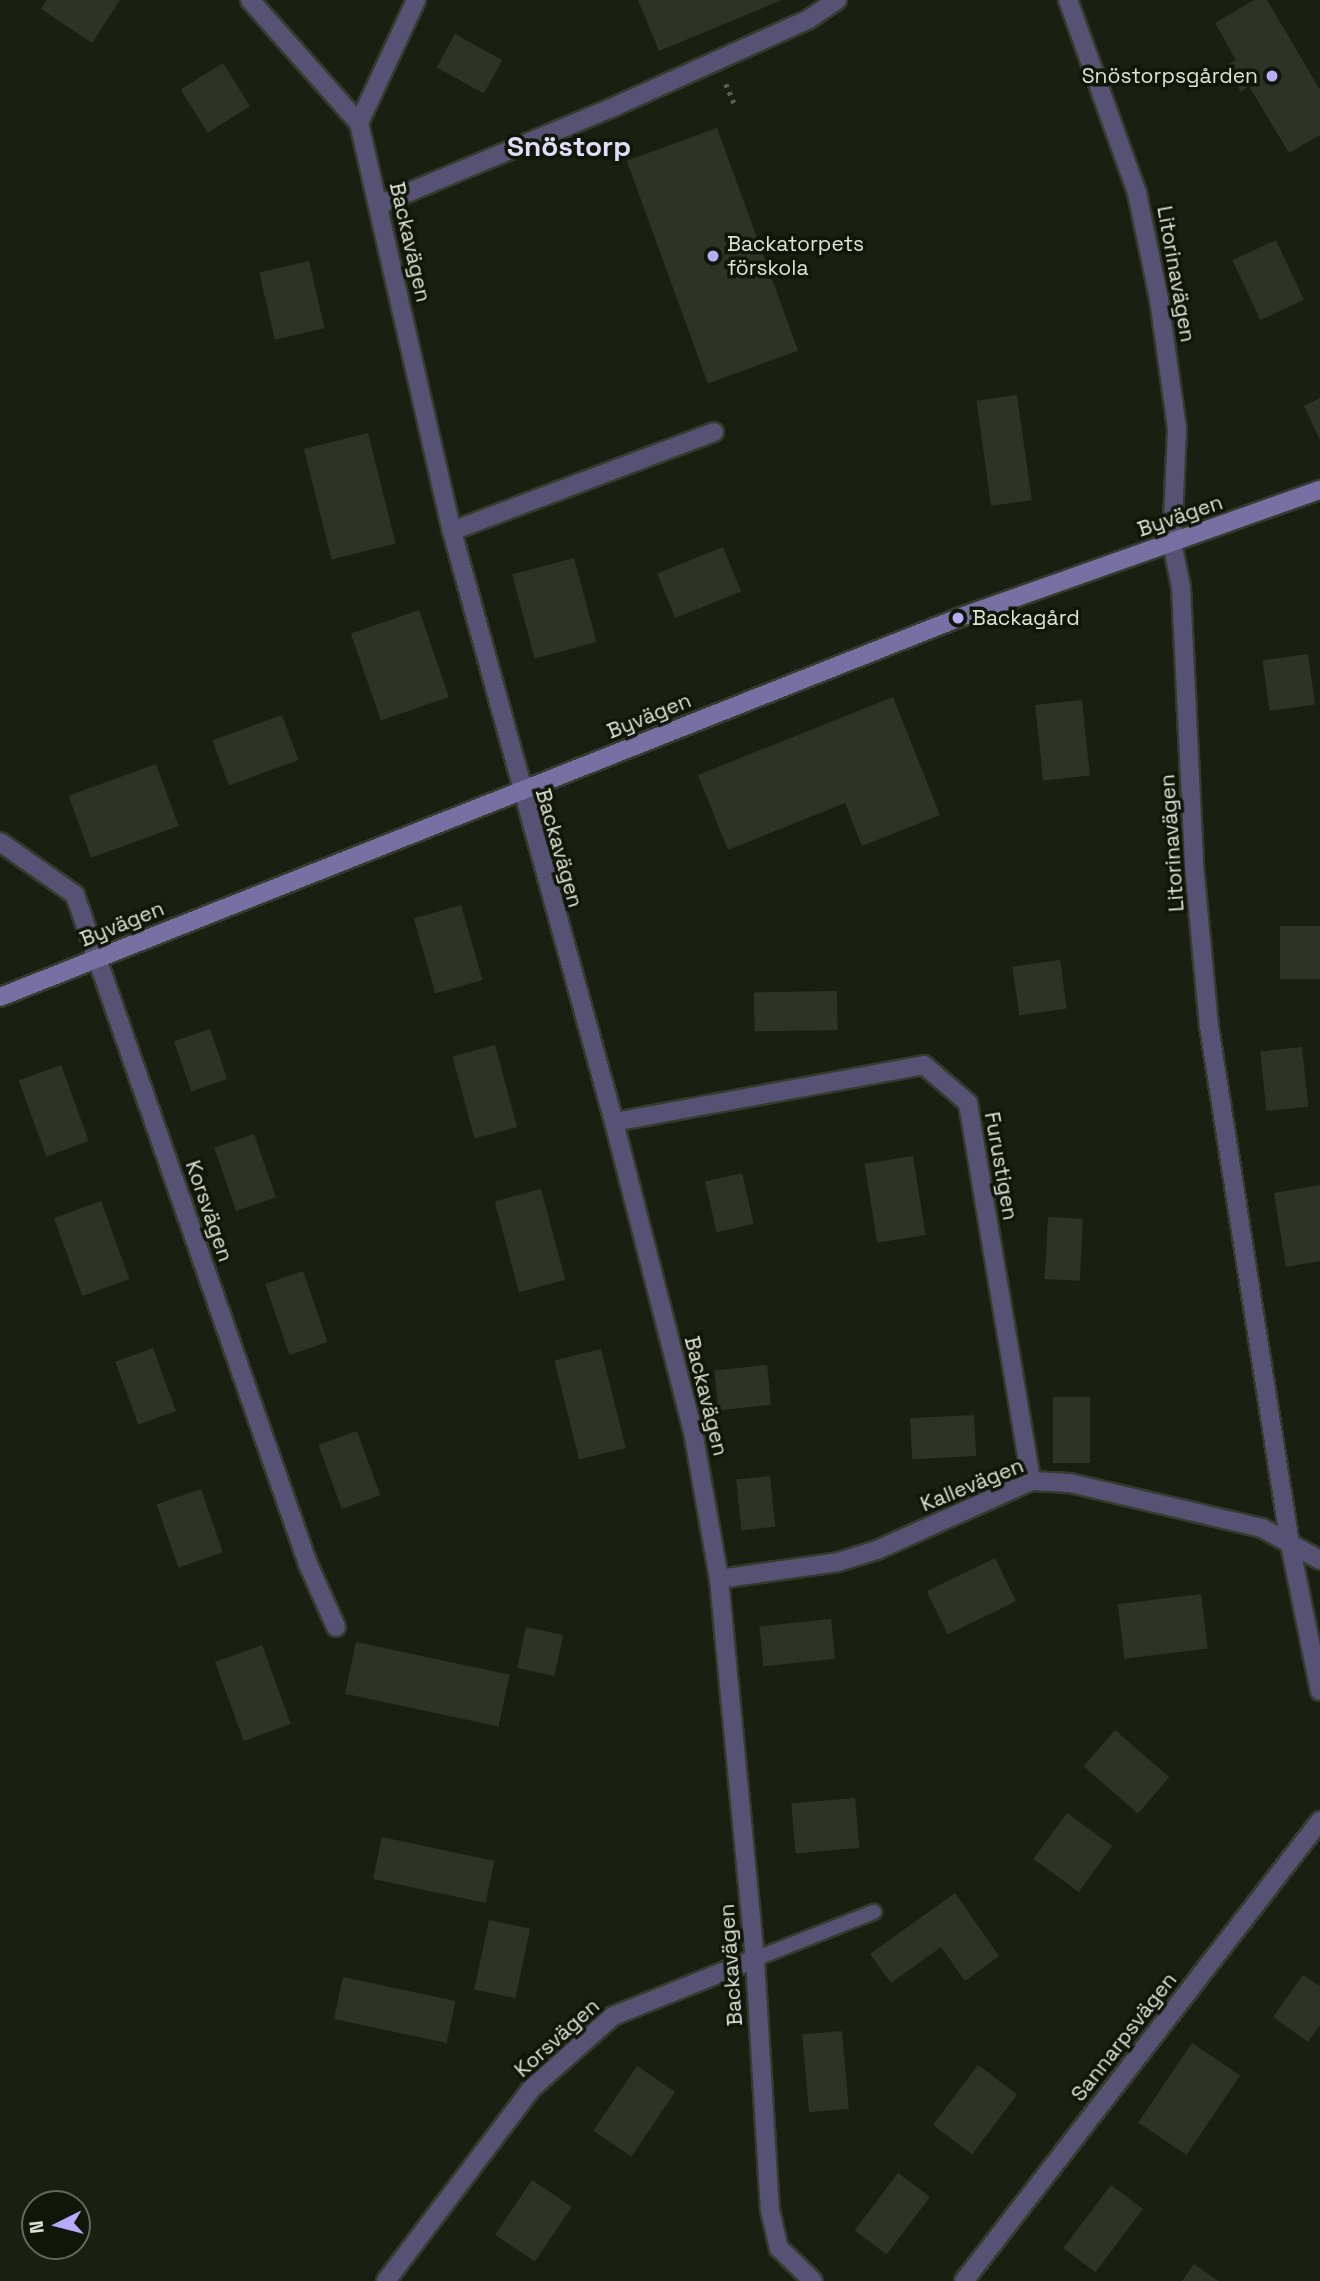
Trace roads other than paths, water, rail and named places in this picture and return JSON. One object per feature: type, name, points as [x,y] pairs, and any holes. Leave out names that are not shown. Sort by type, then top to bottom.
[{"type":"street","name":"Backavägen","points":[[250,0],[359,123],[452,531],[520,792],[614,1122],[694,1437],[719,1579],[755,1959],[770,2210],[779,2248],[813,2281]]},
{"type":"street","points":[[359,123],[416,0]]},
{"type":"street","points":[[378,205],[609,109],[809,19],[837,0]]},
{"type":"street","name":"Litorinavägen","points":[[1068,0],[1138,193],[1159,299],[1177,429],[1172,543],[1181,587],[1194,865],[1209,1026],[1290,1544],[1320,1690]]},
{"type":"street","points":[[452,531],[714,432]]},
{"type":"street","name":"Byvägen","points":[[0,998],[958,618],[1320,490]]},
{"type":"street","name":"Korsvägen","points":[[0,842],[75,894],[308,1564],[336,1627]]},
{"type":"street","name":"Furustigen","points":[[614,1122],[924,1065],[968,1103],[1031,1481]]},
{"type":"street","name":"Kallevägen","points":[[719,1579],[838,1562],[877,1549],[1031,1481],[1070,1483],[1262,1528],[1320,1560]]},
{"type":"street","name":"Sannarpsvägen","points":[[964,2281],[1320,1821]]},
{"type":"street","name":"Korsvägen","points":[[386,2281],[531,2088],[613,2016],[755,1959]]},
{"type":"lane","points":[[755,1959],[874,1912]]},
{"type":"place","name":"Snöstorpsgården","points":[[1272,76]]},
{"type":"place","name":"Backatorpets förskola","points":[[713,256]]},
{"type":"place","name":"Backagård","points":[[958,618]]},
{"type":"district","name":"Snöstorp","points":[[569,146]]}]
